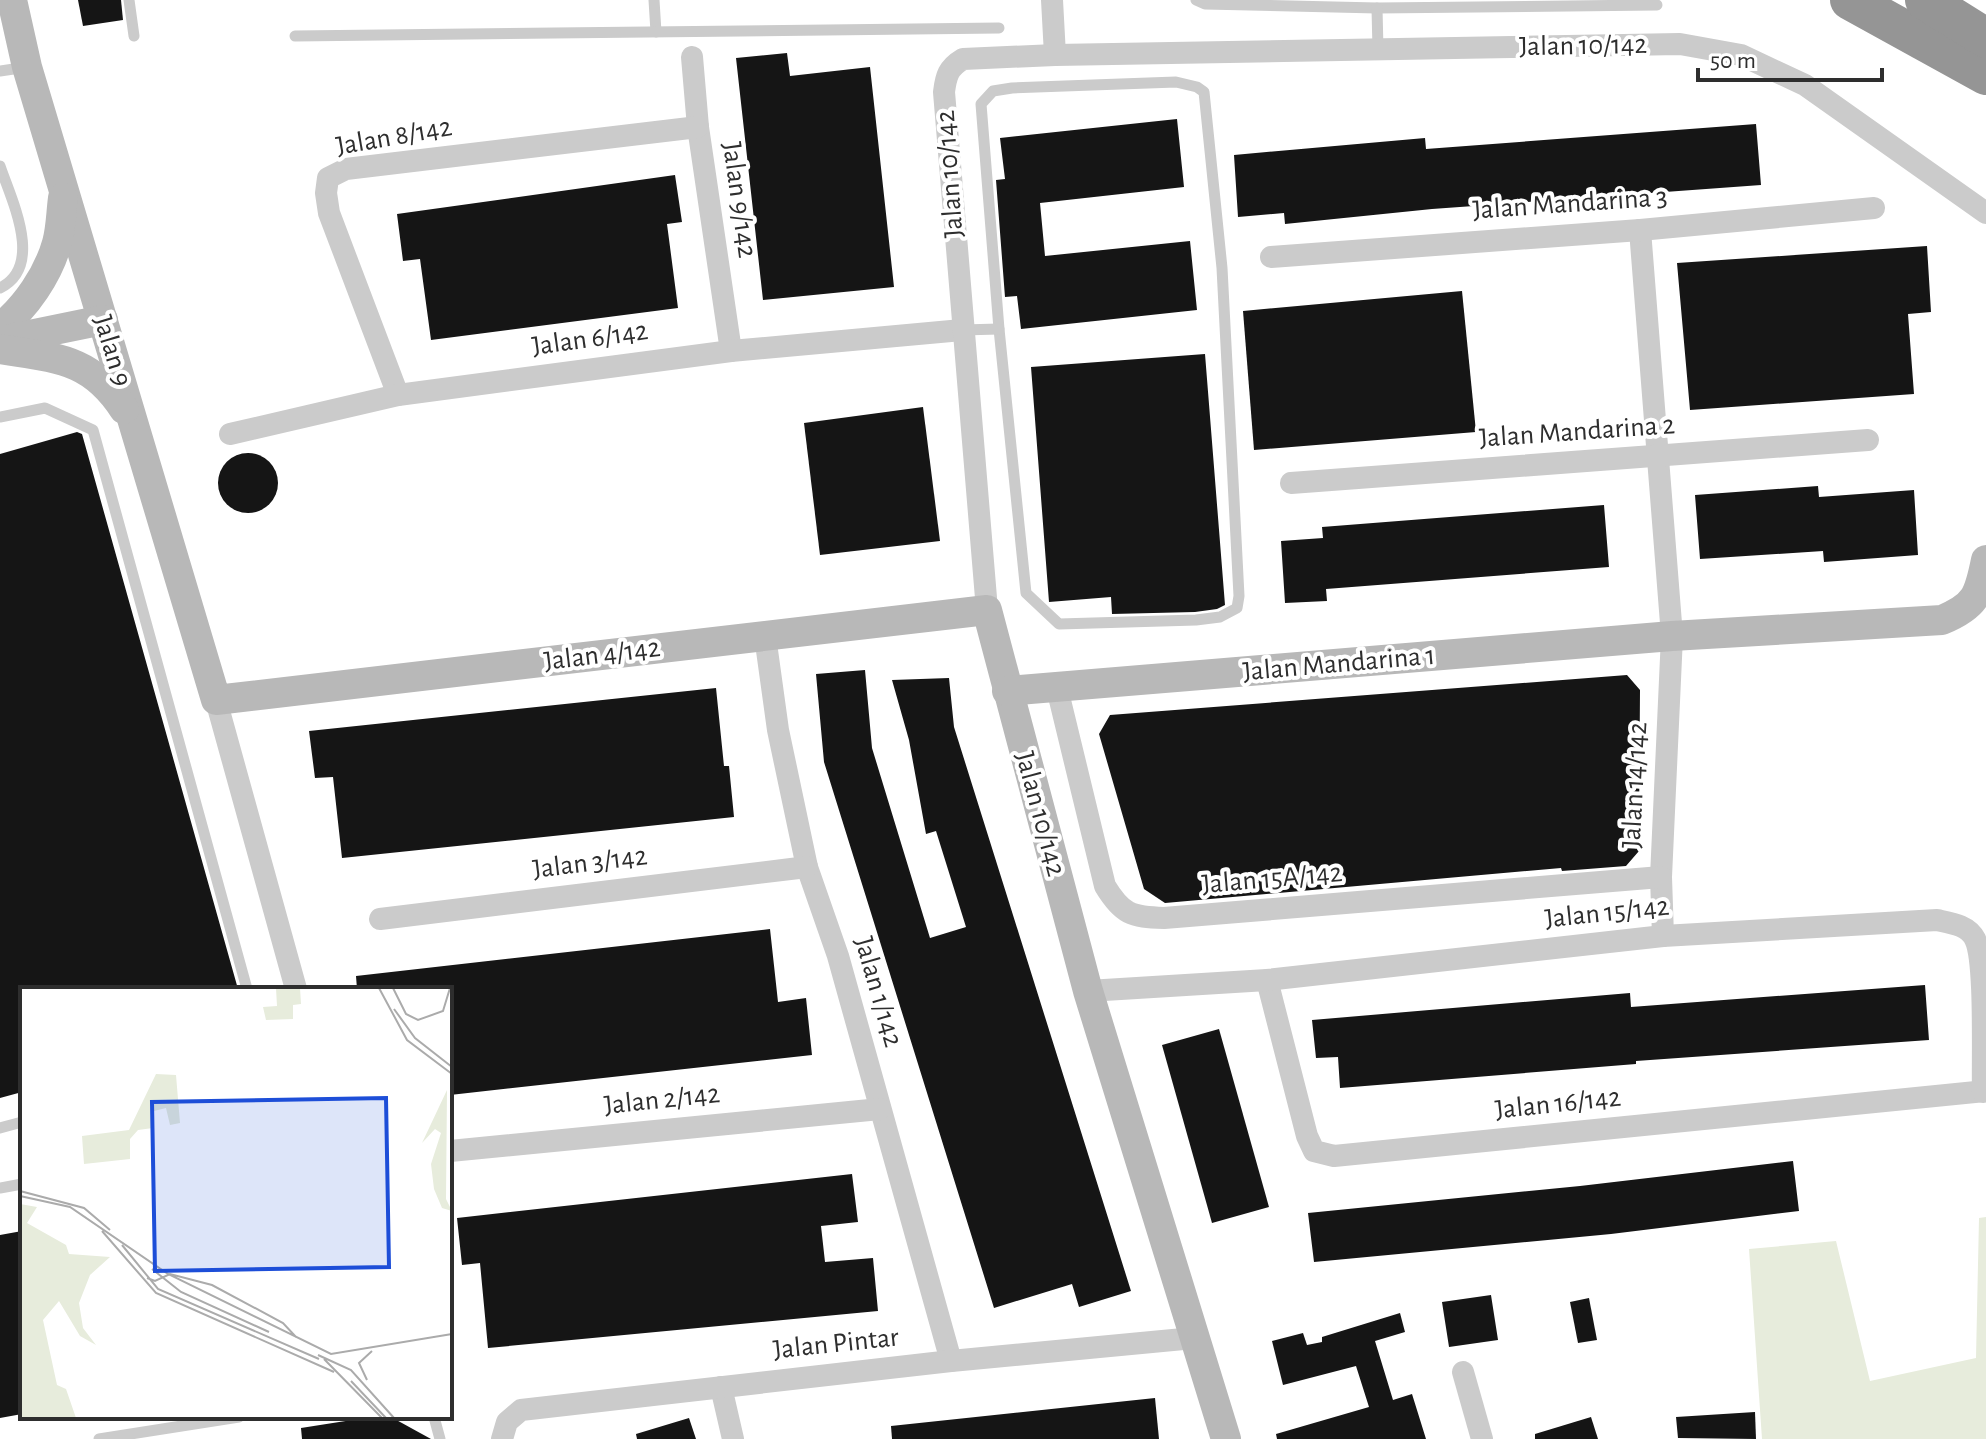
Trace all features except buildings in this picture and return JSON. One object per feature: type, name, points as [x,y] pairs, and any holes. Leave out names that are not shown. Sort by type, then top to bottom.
[{"type":"highway","points":[[1850,0],[1986,75]]},
{"type":"highway","points":[[1925,0],[1986,38]]},
{"type":"street","name":"Jalan 9","points":[[12,0],[13,69],[64,189],[216,700]]},
{"type":"street","points":[[1052,0],[1055,55]]},
{"type":"street","name":"Jalan 10/142","points":[[1226,1439],[1088,991],[987,610],[944,92],[951,66],[963,59],[1055,55],[1680,44],[1741,55],[1805,85],[1986,213]]},
{"type":"street","name":"Jalan 9/142","points":[[692,57],[698,127],[731,351]]},
{"type":"street","name":"Jalan 8/142","points":[[398,395],[329,213],[326,193],[328,178],[346,169],[698,127]]},
{"type":"street","points":[[0,328],[16,315],[40,282],[57,244],[64,189]]},
{"type":"street","name":"Jalan Mandarina 3","points":[[1271,257],[1640,230],[1874,208]]},
{"type":"street","points":[[1640,230],[1672,636]]},
{"type":"street","points":[[0,341],[103,320]]},
{"type":"street","name":"Jalan 6/142","points":[[230,434],[398,395],[731,351],[962,330]]},
{"type":"street","points":[[0,349],[66,361],[90,371],[111,389],[134,424]]},
{"type":"street","name":"Jalan Mandarina 2","points":[[1291,483],[1868,440]]},
{"type":"street","name":"Jalan Mandarina 1","points":[[1007,691],[1672,636],[1942,620],[1965,611],[1980,591],[1986,560]]},
{"type":"street","name":"Jalan 4/142","points":[[216,700],[987,610]]},
{"type":"street","name":"Jalan 1/142","points":[[765,636],[778,730],[807,867],[838,956],[951,1361]]},
{"type":"street","name":"Jalan 14/142","points":[[1663,936],[1661,877],[1672,636]]},
{"type":"street","name":"Jalan 15A/142","points":[[1057,688],[1105,886],[1117,906],[1137,917],[1164,918],[1661,877]]},
{"type":"street","points":[[216,700],[295,987]]},
{"type":"street","name":"Jalan 3/142","points":[[380,919],[807,867]]},
{"type":"street","name":"Jalan 15/142","points":[[1088,991],[1267,980],[1663,936],[1937,920],[1962,926],[1975,938],[1981,960],[1984,1092]]},
{"type":"street","name":"Jalan 16/142","points":[[1267,980],[1307,1136],[1314,1151],[1334,1156],[1984,1092]]},
{"type":"street","name":"Jalan 2/142","points":[[452,1151],[880,1109]]},
{"type":"street","name":"Jalan Pintar","points":[[502,1439],[507,1422],[521,1410],[951,1361],[1194,1338]]},
{"type":"street","points":[[1463,1372],[1482,1439]]},
{"type":"street","points":[[721,1387],[733,1439]]},
{"type":"lane","points":[[129,0],[134,36]]},
{"type":"lane","points":[[654,0],[656,32]]},
{"type":"lane","points":[[1196,0],[1205,4],[1377,8],[1657,5]]},
{"type":"lane","points":[[1377,8],[1378,50]]},
{"type":"lane","points":[[295,36],[999,28]]},
{"type":"lane","points":[[1176,82],[1204,92],[1222,268],[1239,596],[1237,608],[1220,617],[1196,620],[1059,624],[1026,593],[999,329],[981,104],[993,91],[1012,88],[1176,82]]},
{"type":"lane","points":[[0,166],[24,243],[16,272],[0,288]]},
{"type":"lane","points":[[962,330],[999,329]]},
{"type":"lane","points":[[0,417],[45,408],[93,430],[112,519],[144,636],[246,987]]},
{"type":"lane","points":[[0,1128],[20,1123]]},
{"type":"lane","points":[[0,1188],[20,1184]]},
{"type":"lane","points":[[99,1439],[226,1419]]},
{"type":"lane","points":[[435,1419],[440,1439]]},
{"type":"green space","points":[[1986,1217],[1986,1439],[1762,1439],[1749,1249],[1836,1241],[1870,1381],[1976,1358],[1979,1218]]}]
